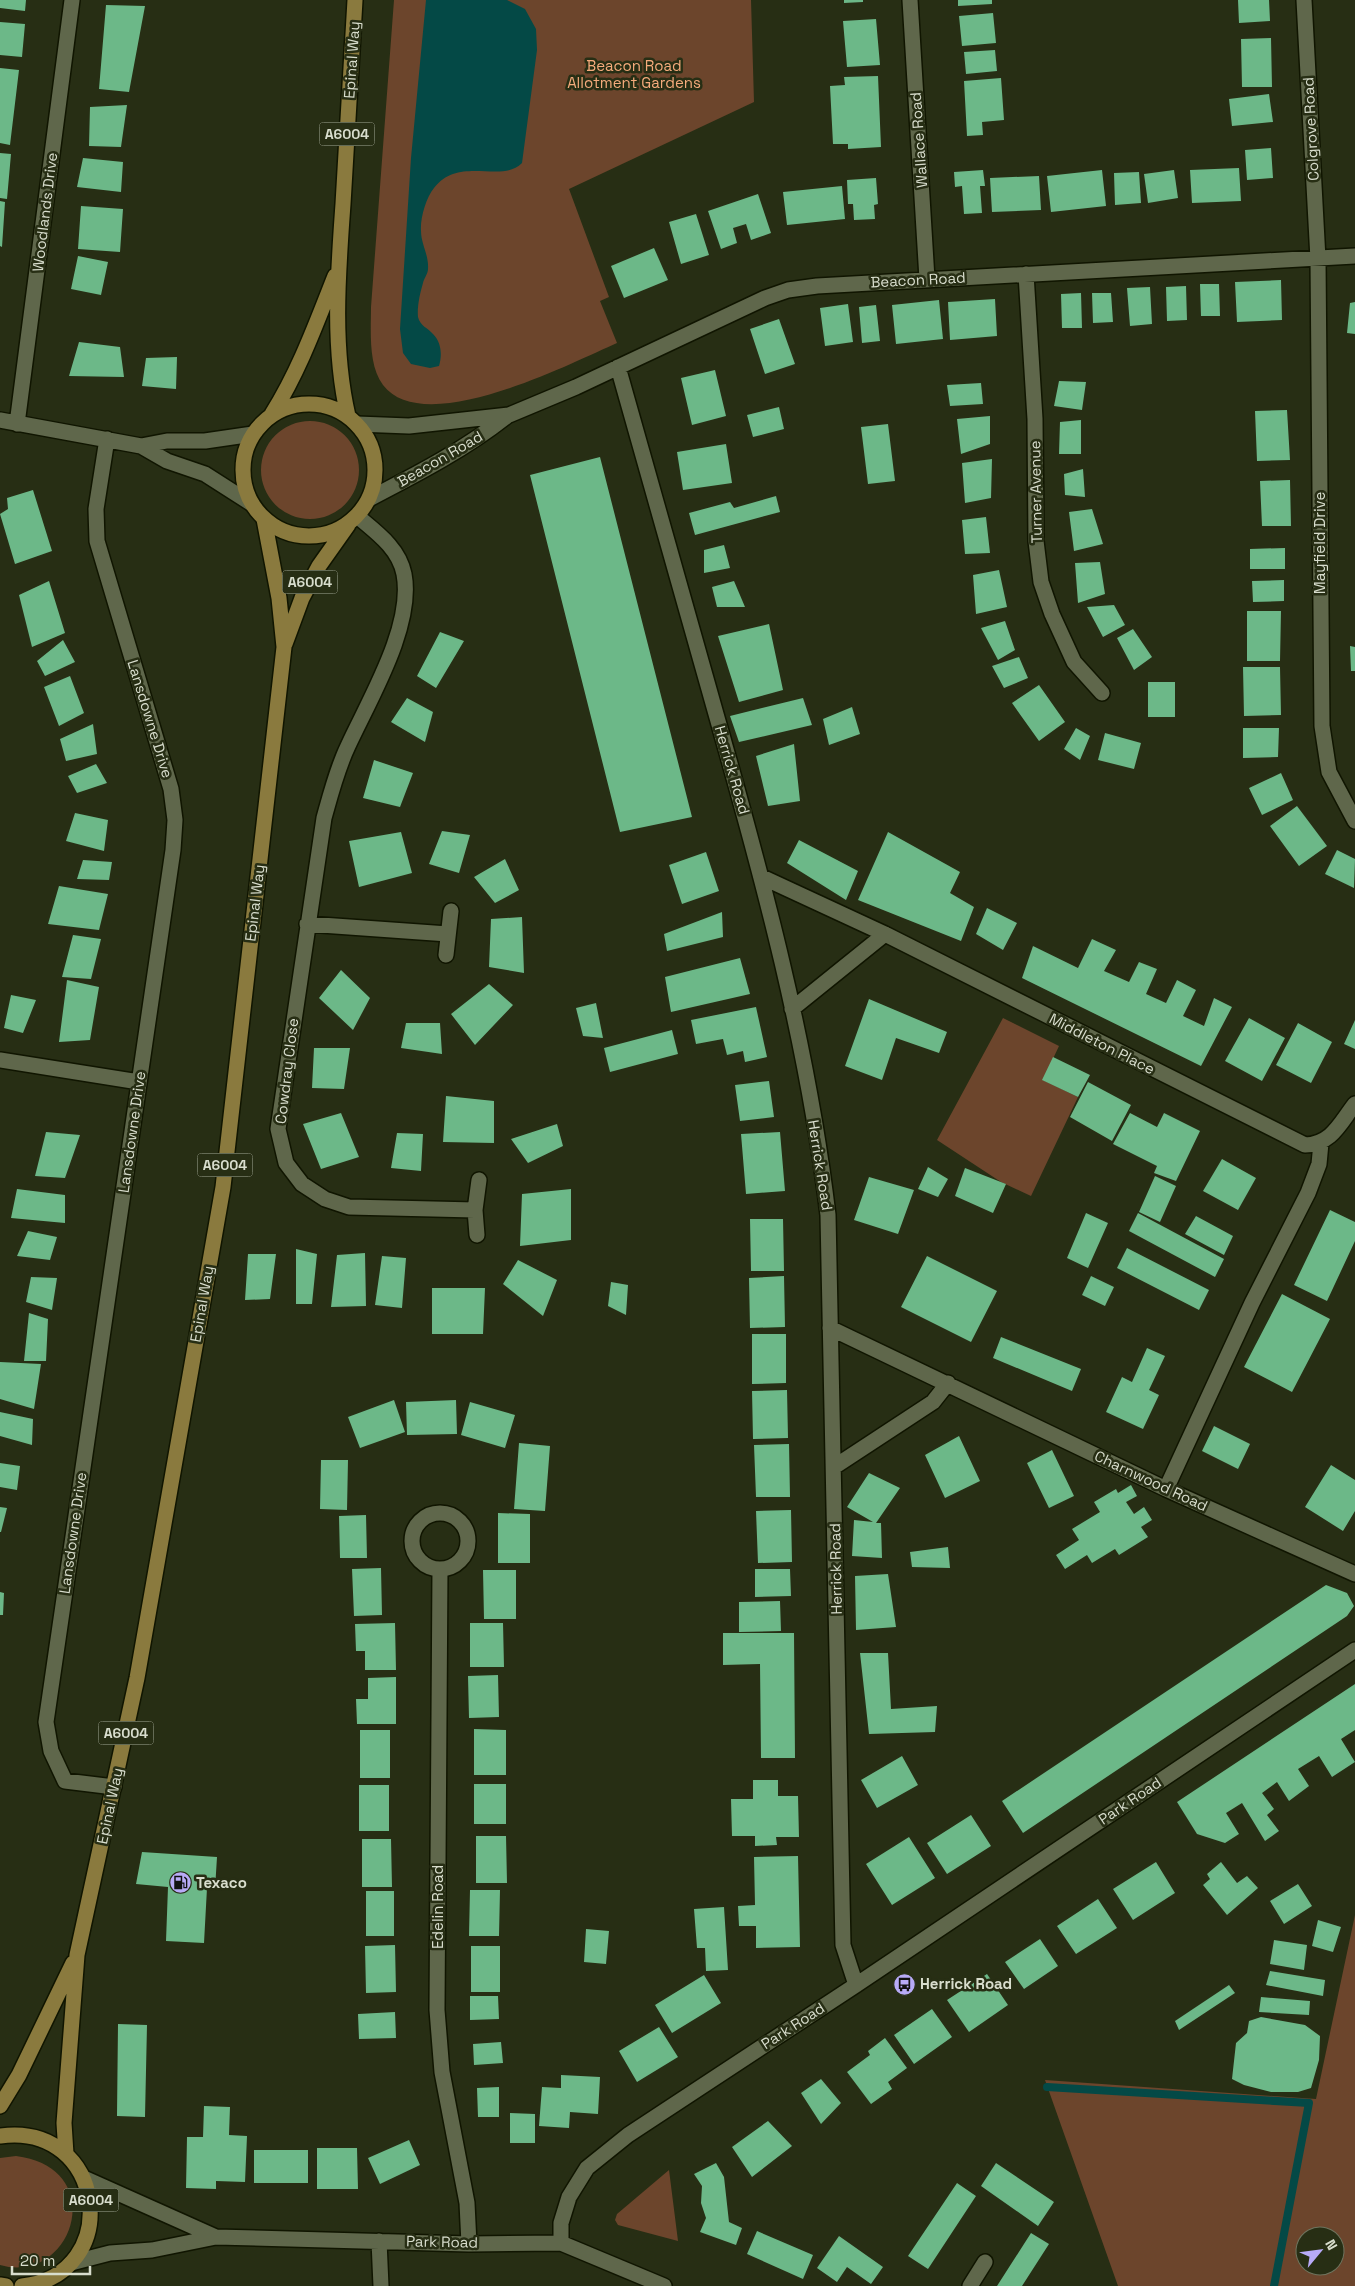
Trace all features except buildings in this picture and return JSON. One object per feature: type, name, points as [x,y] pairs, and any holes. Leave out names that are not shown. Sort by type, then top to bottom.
[{"type":"main road","name":"Epinal Way","points":[[352,420],[343,395],[339,352],[338,269],[355,0]]},
{"type":"main road","name":"Epinal Way","points":[[271,415],[285,392],[306,349],[338,269]]},
{"type":"main road","points":[[301,404],[318,404],[333,408],[352,420],[367,437],[373,452],[376,468],[374,484],[369,499],[353,519],[334,532],[316,536],[297,535],[279,529],[264,519],[252,504],[245,487],[243,468],[246,450],[254,434],[271,415],[285,408],[301,404]]},
{"type":"main road","name":"Epinal Way","points":[[66,2154],[64,2123],[78,1955],[137,1678],[223,1187],[284,647],[279,598],[264,519]]},
{"type":"main road","name":"Epinal Way","points":[[284,647],[302,598],[319,566],[353,519]]},
{"type":"main road","name":"Epinal Way","points":[[0,2106],[19,2075],[78,1955]]},
{"type":"main road","name":"A6004","points":[[0,2136],[15,2134],[34,2136],[53,2144],[66,2154],[84,2178],[91,2200],[91,2222],[84,2244],[72,2263],[55,2280],[22,2286]]},
{"type":"main road","points":[[0,2285],[6,2286]]},
{"type":"street","name":"Woodlands Drive","points":[[17,424],[72,0]]},
{"type":"street","name":"Wallace Road","points":[[910,0],[927,279]]},
{"type":"street","name":"Colgrove Road","points":[[1304,0],[1318,259]]},
{"type":"street","name":"Beacon Road","points":[[352,420],[409,426],[509,415],[618,367],[765,298],[788,290],[817,286],[927,279],[1355,256]]},
{"type":"street","name":"Mayfield Drive","points":[[1318,259],[1322,726],[1329,772],[1355,821]]},
{"type":"street","name":"Turner Avenue","points":[[1026,274],[1036,419],[1036,541],[1042,582],[1052,614],[1074,662],[1102,693]]},
{"type":"street","name":"Herrick Road","points":[[618,367],[762,877],[792,1009],[824,1186],[828,1215],[843,1945],[856,1985]]},
{"type":"street","name":"Beacon Road","points":[[369,499],[447,458],[478,439],[509,415]]},
{"type":"street","points":[[0,420],[141,446],[167,461],[205,474],[252,504]]},
{"type":"street","points":[[141,446],[168,441],[206,441],[254,434]]},
{"type":"street","name":"Lansdowne Drive","points":[[107,439],[96,509],[97,541],[170,789],[175,820],[173,850],[46,1722],[51,1751],[65,1781],[114,1788]]},
{"type":"street","name":"Cowdray Close","points":[[353,519],[382,537],[397,555],[404,574],[404,599],[389,662],[347,747],[335,779],[324,818],[278,1129],[286,1163],[302,1184],[325,1199],[349,1207],[475,1210]]},
{"type":"street","name":"Middleton Place","points":[[762,877],[885,934],[1280,1134],[1305,1145],[1321,1142]]},
{"type":"street","points":[[446,956],[451,911]]},
{"type":"street","points":[[307,924],[448,934]]},
{"type":"street","points":[[792,1009],[885,934]]},
{"type":"street","points":[[0,1060],[139,1082]]},
{"type":"street","points":[[1166,1489],[1252,1303],[1308,1193],[1319,1164],[1321,1142],[1340,1127],[1355,1104]]},
{"type":"street","points":[[477,1234],[475,1210],[479,1180]]},
{"type":"street","name":"Charnwood Road","points":[[830,1328],[1166,1489],[1355,1574]]},
{"type":"street","points":[[834,1467],[933,1402],[948,1383]]},
{"type":"street","name":"Edelin Road","points":[[440,1569],[437,2010],[442,2072],[467,2203],[469,2244]]},
{"type":"street","name":"Park Road","points":[[72,2263],[110,2252],[152,2250],[216,2236],[469,2244],[561,2243],[561,2223],[569,2197],[587,2168],[628,2135],[856,1985],[1355,1650]]},
{"type":"street","name":"Park Road","points":[[84,2178],[216,2236]]},
{"type":"street","points":[[379,2241],[382,2286]]},
{"type":"street","points":[[561,2243],[664,2286]]},
{"type":"street","points":[[970,2286],[985,2262]]},
{"type":"green space","name":"Beacon Road Allotment Gardens","points":[[394,0],[751,0],[754,102],[569,189],[609,297],[600,301],[617,343],[533,380],[462,401],[430,404],[403,400],[383,385],[378,377],[373,358],[371,307]]},
{"type":"green space","points":[[310,421],[329,425],[345,435],[355,451],[359,470],[355,489],[345,505],[329,515],[310,519],[291,515],[275,505],[265,489],[261,470],[265,451],[275,435],[291,425]]},
{"type":"green space","points":[[1003,1018],[1059,1046],[1043,1080],[1078,1097],[1031,1196],[1001,1182],[937,1140]]},
{"type":"green space","points":[[1355,1915],[1355,2286],[1118,2286],[1045,2080],[1316,2099]]},
{"type":"green space","points":[[16,2156],[46,2165],[64,2181],[72,2201],[71,2223],[62,2243],[47,2259],[26,2267],[0,2265],[0,2158]]},
{"type":"green space","points":[[669,2170],[678,2241],[618,2225],[615,2220],[617,2214]]},
{"type":"water","points":[[426,0],[507,0],[525,9],[536,29],[537,50],[522,163],[514,169],[503,171],[468,171],[455,173],[444,178],[431,192],[424,208],[421,231],[428,269],[420,296],[418,317],[422,325],[436,338],[440,345],[441,354],[439,366],[430,368],[411,364],[403,353],[400,329],[411,158]]},
{"type":"waterway","points":[[1047,2087],[1309,2103],[1274,2286]]},
{"type":"place","name":"Texaco","points":[[180,1883]]},
{"type":"place","name":"Herrick Road","points":[[904,1984]]}]
